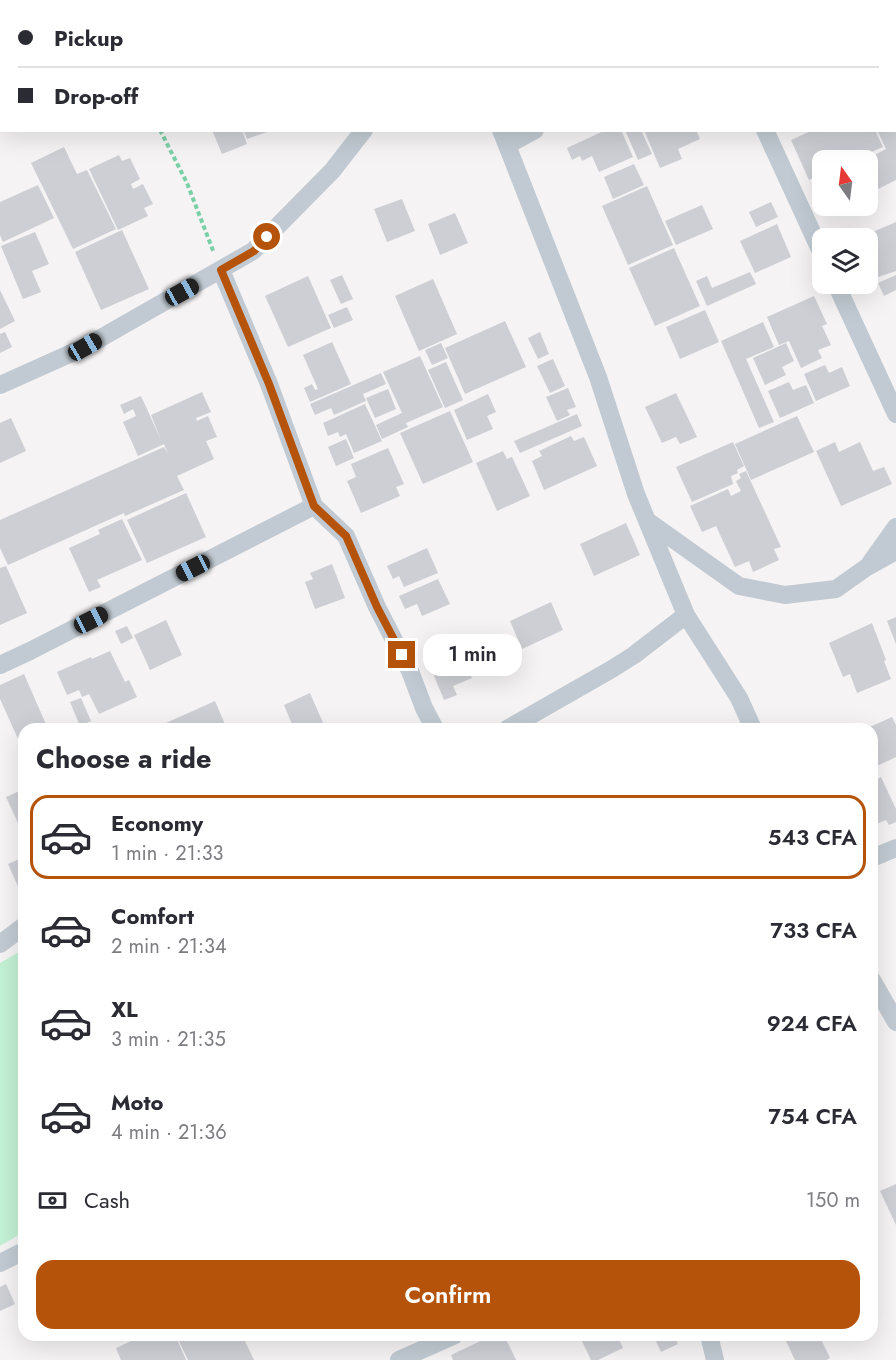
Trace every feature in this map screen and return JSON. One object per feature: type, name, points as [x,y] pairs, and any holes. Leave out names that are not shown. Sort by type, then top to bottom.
[{"type":"street","points":[[0,385],[85,347],[254,251],[332,171],[362,132]]},
{"type":"street","points":[[527,132],[504,138],[598,377],[636,494],[686,615],[739,698],[750,723]]},
{"type":"street","points":[[766,132],[812,232]]},
{"type":"street","points":[[221,270],[269,384],[314,506],[346,536],[377,607],[410,671],[432,723]]},
{"type":"street","points":[[841,294],[896,414]]},
{"type":"street","points":[[0,665],[314,506]]},
{"type":"street","points":[[649,522],[739,586],[785,596],[836,589],[867,567],[896,551]]},
{"type":"street","points":[[867,567],[896,527]]},
{"type":"street","points":[[517,723],[634,655],[686,615]]},
{"type":"street","points":[[878,856],[896,848]]},
{"type":"street","points":[[0,944],[18,930]]},
{"type":"street","points":[[878,990],[896,1022]]},
{"type":"street","points":[[0,1263],[18,1254]]},
{"type":"street","points":[[408,1358],[443,1341]]},
{"type":"path","points":[[161,132],[187,183],[221,270]]},
{"type":"green space","points":[[18,952],[18,1236],[0,1246],[0,963]]},
{"type":"building","points":[[213,132],[243,132],[247,144],[222,154]]},
{"type":"building","points":[[244,132],[267,132],[247,139]]},
{"type":"building","points":[[602,132],[622,132],[633,157],[599,172],[592,156],[582,161],[580,156],[572,160],[567,148]]},
{"type":"building","points":[[626,132],[642,132],[652,154],[638,160]]},
{"type":"building","points":[[645,132],[697,132],[700,139],[678,149],[682,159],[660,168]]},
{"type":"building","points":[[809,132],[876,132],[883,147],[876,150],[812,150],[812,179],[809,180],[791,140]]},
{"type":"building","points":[[878,132],[896,132],[896,180],[878,189],[878,153],[886,149]]},
{"type":"building","points":[[64,147],[77,174],[87,170],[116,229],[73,249],[31,163]]},
{"type":"building","points":[[119,155],[122,161],[130,158],[140,179],[131,184],[133,189],[143,184],[153,204],[144,208],[148,216],[118,230],[89,169]]},
{"type":"building","points":[[634,164],[644,185],[613,199],[604,177]]},
{"type":"building","points":[[38,185],[54,218],[3,242],[0,235],[0,202]]},
{"type":"building","points":[[647,186],[673,245],[628,265],[602,206]]},
{"type":"building","points":[[402,199],[415,231],[387,242],[374,209]]},
{"type":"building","points":[[771,202],[778,217],[756,227],[749,212]]},
{"type":"building","points":[[702,205],[713,229],[676,245],[665,221]]},
{"type":"building","points":[[455,213],[468,243],[440,255],[428,224]]},
{"type":"building","points":[[896,222],[896,271],[878,277],[878,230]]},
{"type":"building","points":[[777,224],[791,257],[755,273],[740,241]]},
{"type":"building","points":[[122,230],[149,289],[101,310],[75,252]]},
{"type":"building","points":[[35,232],[49,264],[32,271],[41,292],[23,299],[1,246]]},
{"type":"building","points":[[674,248],[700,306],[655,326],[629,268]]},
{"type":"building","points":[[750,272],[756,284],[707,306],[696,281],[707,276],[712,288]]},
{"type":"building","points":[[342,275],[353,299],[341,304],[330,280]]},
{"type":"building","points":[[896,275],[896,290],[884,296],[878,283]]},
{"type":"building","points":[[308,276],[331,328],[288,347],[265,296]]},
{"type":"building","points":[[433,279],[457,334],[419,351],[395,296]]},
{"type":"building","points":[[0,290],[15,321],[0,329]]},
{"type":"building","points":[[814,296],[827,324],[822,326],[831,345],[818,350],[822,358],[801,368],[789,341],[779,345],[767,317]]},
{"type":"building","points":[[347,307],[353,320],[334,328],[328,315]]},
{"type":"building","points":[[705,310],[719,342],[680,359],[666,327]]},
{"type":"building","points":[[505,321],[526,367],[465,394],[445,348]]},
{"type":"building","points":[[763,322],[774,347],[746,359],[774,422],[759,428],[721,341]]},
{"type":"building","points":[[5,332],[12,347],[0,353],[0,334]]},
{"type":"building","points":[[540,332],[549,354],[538,359],[528,338]]},
{"type":"building","points":[[332,342],[351,384],[310,402],[304,388],[312,384],[315,390],[318,389],[303,355]]},
{"type":"building","points":[[441,343],[448,358],[432,365],[425,350]]},
{"type":"building","points":[[786,343],[794,361],[782,367],[786,375],[765,385],[753,358]]},
{"type":"building","points":[[420,356],[443,407],[406,423],[408,427],[382,439],[376,425],[402,413],[383,372]]},
{"type":"building","points":[[553,359],[565,386],[550,393],[537,366]]},
{"type":"building","points":[[446,362],[463,400],[445,408],[428,370]]},
{"type":"building","points":[[825,365],[829,373],[842,367],[850,386],[816,401],[804,374]]},
{"type":"building","points":[[381,373],[386,384],[363,394],[366,401],[334,415],[331,408],[315,415],[310,404]]},
{"type":"building","points":[[789,382],[793,390],[806,385],[814,403],[780,418],[768,391]]},
{"type":"building","points":[[568,388],[576,407],[567,410],[570,415],[557,421],[546,397]]},
{"type":"building","points":[[388,389],[396,409],[375,418],[366,398]]},
{"type":"building","points":[[202,392],[211,412],[196,418],[197,421],[208,416],[217,437],[206,441],[214,459],[177,476],[184,490],[125,516],[124,513],[8,565],[0,548],[0,520],[164,447],[168,454],[164,444],[138,456],[123,422],[136,416],[133,409],[124,414],[120,405],[141,396],[161,440],[151,415]]},
{"type":"building","points":[[676,393],[697,437],[680,444],[676,437],[662,443],[645,407]]},
{"type":"building","points":[[488,394],[496,412],[487,416],[493,429],[467,440],[454,410]]},
{"type":"building","points":[[365,404],[382,441],[354,453],[346,434],[340,437],[338,432],[328,436],[323,423]]},
{"type":"building","points":[[450,411],[473,462],[423,484],[400,433]]},
{"type":"building","points":[[577,414],[582,426],[520,453],[514,441]]},
{"type":"building","points":[[797,416],[814,452],[751,480],[735,444]]},
{"type":"building","points":[[11,418],[26,451],[0,463],[0,423]]},
{"type":"building","points":[[571,436],[574,441],[584,437],[597,466],[544,490],[532,461],[542,456],[539,451]]},
{"type":"building","points":[[346,439],[354,458],[336,466],[328,447]]},
{"type":"building","points":[[733,442],[744,466],[737,470],[738,473],[731,476],[733,484],[692,502],[676,467]]},
{"type":"building","points":[[835,442],[839,452],[860,442],[873,471],[884,467],[892,484],[841,506],[816,451]]},
{"type":"building","points":[[388,448],[404,484],[396,487],[400,496],[361,513],[347,481],[356,477],[351,464]]},
{"type":"building","points":[[503,451],[507,459],[512,457],[530,496],[497,511],[476,463]]},
{"type":"building","points":[[746,471],[781,547],[774,549],[779,560],[753,572],[749,561],[735,567],[716,526],[702,532],[690,506],[728,489],[731,496],[741,491],[736,481],[741,478],[739,474]]},
{"type":"building","points":[[186,493],[206,537],[147,563],[127,520]]},
{"type":"building","points":[[122,519],[142,560],[97,580],[101,587],[89,592],[69,548],[100,534],[98,530]]},
{"type":"building","points":[[626,523],[640,555],[594,576],[580,544]]},
{"type":"building","points":[[427,548],[438,573],[404,587],[399,576],[393,579],[387,566]]},
{"type":"building","points":[[332,564],[345,598],[315,609],[305,582],[313,579],[310,573]]},
{"type":"building","points":[[6,566],[27,613],[0,625],[0,568]]},
{"type":"building","points":[[438,579],[450,604],[422,616],[417,604],[405,609],[399,596]]},
{"type":"building","points":[[551,602],[563,630],[522,649],[510,621]]},
{"type":"building","points":[[896,617],[896,644],[887,621]]},
{"type":"building","points":[[166,620],[182,655],[150,670],[134,635]]},
{"type":"building","points":[[872,623],[891,679],[857,693],[850,674],[843,677],[829,643]]},
{"type":"building","points":[[127,626],[133,638],[121,644],[115,631]]},
{"type":"building","points":[[458,646],[472,678],[453,686],[457,695],[444,700],[427,659]]},
{"type":"building","points":[[110,651],[125,682],[129,680],[137,697],[99,714],[89,694],[82,697],[79,690],[67,695],[57,672]]},
{"type":"building","points":[[24,674],[45,723],[18,723],[18,739],[0,699],[0,685]]},
{"type":"building","points":[[310,693],[323,723],[292,723],[284,705]]},
{"type":"building","points":[[81,698],[91,721],[79,723],[70,702]]},
{"type":"building","points":[[215,701],[224,723],[166,723]]},
{"type":"building","points":[[892,717],[896,725],[896,757],[878,766],[878,723]]},
{"type":"building","points":[[881,777],[896,809],[896,822],[889,825],[886,820],[878,823],[878,779]]},
{"type":"building","points":[[18,792],[18,823],[6,797]]},
{"type":"building","points":[[18,860],[18,886],[8,864]]},
{"type":"building","points":[[896,1184],[896,1225],[880,1191]]},
{"type":"building","points":[[6,1284],[15,1304],[0,1311],[0,1287]]},
{"type":"building","points":[[131,1341],[178,1341],[186,1360],[121,1360],[116,1348]]},
{"type":"building","points":[[179,1341],[245,1341],[254,1360],[188,1360]]},
{"type":"building","points":[[480,1341],[507,1341],[516,1360],[453,1360],[451,1355]]},
{"type":"building","points":[[582,1341],[620,1341],[623,1348],[598,1360],[591,1360]]},
{"type":"building","points":[[656,1341],[677,1341],[678,1344],[661,1352]]},
{"type":"building","points":[[786,1341],[822,1341],[830,1358],[826,1360],[795,1360]]},
{"type":"route","points":[[267,237],[254,251],[221,270],[269,384],[314,506],[346,536],[377,607],[402,655]]}]
